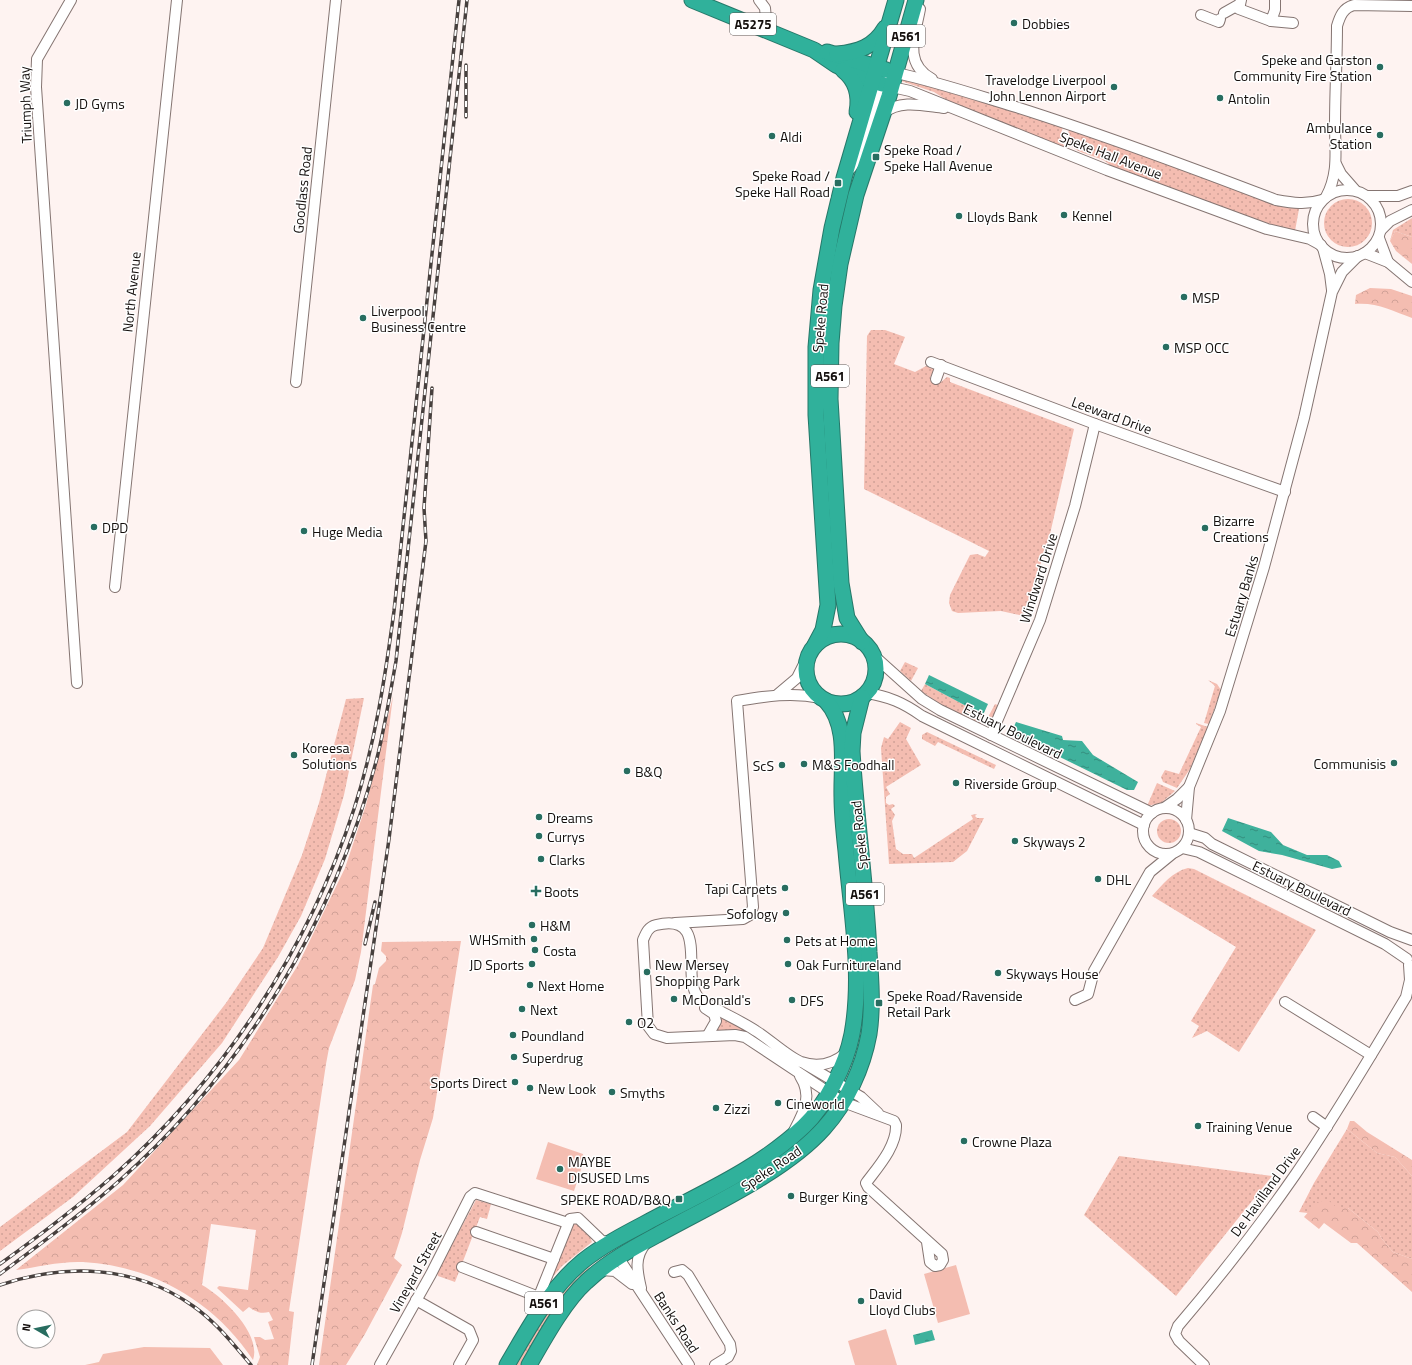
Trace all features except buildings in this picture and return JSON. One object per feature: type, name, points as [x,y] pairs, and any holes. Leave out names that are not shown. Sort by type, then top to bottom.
[{"type":"highway","name":"A5275","points":[[692,0],[836,59],[885,77]]},
{"type":"highway","name":"A561","points":[[885,77],[890,20],[896,0]]},
{"type":"highway","points":[[885,77],[907,0]]},
{"type":"highway","name":"A561","points":[[885,77],[916,0]]},
{"type":"highway","points":[[836,59],[869,46],[883,33],[890,20]]},
{"type":"highway","name":"A5275","points":[[836,59],[852,80],[859,95],[857,113],[849,146],[844,178]]},
{"type":"highway","name":"Speke Road","points":[[812,651],[823,630],[828,601],[823,394],[840,264],[856,195],[884,113],[885,77]]},
{"type":"highway","name":"Speke Road","points":[[862,642],[847,618],[843,599],[823,394],[816,347],[821,290],[832,228],[844,178],[885,77]]},
{"type":"highway","points":[[812,651],[823,639],[838,635],[853,637],[862,642]]},
{"type":"highway","name":"A561","points":[[862,642],[872,655],[875,665],[875,675],[872,684],[864,695]]},
{"type":"highway","name":"A561","points":[[812,651],[806,668],[808,679],[813,690],[824,699]]},
{"type":"highway","points":[[824,699],[844,704],[864,695]]},
{"type":"highway","name":"Speke Road","points":[[529,1365],[554,1322],[585,1282],[618,1257],[746,1186],[794,1156],[825,1128],[852,1092],[860,1069],[869,1034],[872,1002],[868,925],[852,751],[853,733],[864,695]]},
{"type":"highway","name":"Speke Road","points":[[507,1365],[543,1298],[583,1262],[612,1242],[773,1152],[805,1125],[832,1088],[847,1053],[855,1012],[857,980],[842,814],[841,739],[837,715],[824,699]]},
{"type":"highway","points":[[612,1242],[618,1257]]},
{"type":"street","name":"Triumph Way","points":[[71,0],[37,59],[36,87],[77,683]]},
{"type":"street","name":"North Avenue","points":[[115,587],[177,0]]},
{"type":"street","name":"Goodlass Road","points":[[296,382],[336,0]]},
{"type":"street","points":[[759,0],[765,8],[767,30]]},
{"type":"street","points":[[921,0],[913,47],[914,60],[924,75],[941,84]]},
{"type":"street","points":[[1271,21],[1275,10],[1275,0]]},
{"type":"street","points":[[1241,2],[1239,9],[1271,21],[1293,22]]},
{"type":"street","points":[[1201,15],[1219,22],[1222,16],[1241,2]]},
{"type":"street","points":[[1412,6],[1354,5],[1344,3],[1338,26],[1335,124],[1336,164],[1332,186],[1314,215],[1313,225],[1315,236],[1322,247],[1340,257],[1361,255],[1388,262],[1412,282]]},
{"type":"street","name":"Speke Hall Avenue","points":[[885,77],[941,84],[1134,146],[1276,200],[1311,204],[1324,198]]},
{"type":"street","name":"Speke Hall Avenue","points":[[885,77],[910,91],[1107,170],[1267,229],[1310,240],[1322,247]]},
{"type":"street","points":[[884,113],[889,108],[900,105],[954,109]]},
{"type":"street","points":[[1336,164],[1341,174],[1355,190]]},
{"type":"street","points":[[1324,198],[1345,189],[1355,190],[1368,196],[1375,203],[1380,212],[1380,234],[1388,262]]},
{"type":"street","points":[[1368,196],[1398,196],[1412,191]]},
{"type":"street","points":[[1361,255],[1373,246],[1390,221],[1412,210]]},
{"type":"street","name":"Estuary Banks","points":[[1322,247],[1330,274],[1332,292]]},
{"type":"street","name":"Estuary Banks","points":[[1186,820],[1190,787],[1229,684],[1285,492],[1304,418],[1332,292],[1342,272],[1361,255]]},
{"type":"street","name":"Leeward Drive","points":[[931,362],[1095,424],[1285,492]]},
{"type":"street","points":[[936,379],[941,365]]},
{"type":"street","name":"Windward Drive","points":[[991,735],[1040,620],[1076,506],[1095,424]]},
{"type":"street","points":[[778,694],[797,678],[812,651]]},
{"type":"street","name":"Estuary Boulevard","points":[[872,655],[922,699],[940,710],[1152,813]]},
{"type":"street","points":[[824,699],[798,694],[778,694],[737,701],[753,907],[750,915],[743,919],[652,926],[646,932],[643,940],[648,1026],[654,1034],[667,1038],[708,1035],[735,1035],[745,1037],[798,1072],[832,1088],[852,1092],[880,1116],[894,1121],[897,1129],[883,1159],[866,1183],[868,1187],[927,1242]]},
{"type":"street","name":"Estuary Boulevard","points":[[864,695],[884,696],[904,703],[922,716],[1144,825]]},
{"type":"street","name":"Estuary Banks","points":[[1164,808],[1190,787]]},
{"type":"street","points":[[1075,1000],[1088,994],[1094,971],[1150,872],[1182,848],[1188,838],[1189,833],[1186,820],[1177,810],[1164,808],[1152,813],[1144,825],[1145,840],[1152,849],[1160,853],[1172,854]]},
{"type":"street","name":"Estuary Boulevard","points":[[1189,833],[1204,838],[1212,844],[1390,932],[1412,940]]},
{"type":"street","name":"Estuary Boulevard","points":[[1182,848],[1199,852],[1385,944],[1409,965]]},
{"type":"street","points":[[1150,872],[1152,849]]},
{"type":"street","points":[[696,922],[690,937],[694,985],[697,996],[704,1003],[755,1030],[801,1062],[832,1088]]},
{"type":"street","points":[[671,924],[680,926],[690,937]]},
{"type":"street","name":"De Havilland Drive","points":[[1204,1365],[1179,1341],[1175,1334],[1178,1326],[1245,1242],[1294,1176],[1327,1127],[1370,1055],[1409,995],[1410,980],[1408,951],[1412,944]]},
{"type":"street","points":[[1285,1002],[1370,1055]]},
{"type":"street","points":[[704,1003],[705,1008],[714,1014],[716,1021],[708,1035]]},
{"type":"street","points":[[801,1062],[827,1065],[837,1061],[847,1053]]},
{"type":"street","points":[[790,1138],[801,1117],[806,1098],[806,1085],[798,1072]]},
{"type":"street","points":[[852,1092],[880,1116]]},
{"type":"street","points":[[1314,1117],[1327,1127]]},
{"type":"street","name":"Vineyard Street","points":[[380,1365],[470,1197],[474,1193],[568,1223]]},
{"type":"street","points":[[568,1223],[574,1217],[578,1218],[602,1241],[612,1242]]},
{"type":"street","name":"Speke Road","points":[[543,1298],[554,1258],[568,1223]]},
{"type":"street","points":[[476,1232],[554,1258]]},
{"type":"street","name":"Banks Road","points":[[642,1294],[636,1265],[640,1249],[648,1240]]},
{"type":"street","name":"Banks Road","points":[[618,1257],[688,1365]]},
{"type":"street","points":[[462,1267],[543,1298]]},
{"type":"street","name":"Banks Road","points":[[601,1270],[615,1271],[624,1277],[642,1294]]},
{"type":"street","points":[[674,1272],[682,1270],[688,1275],[730,1344],[731,1351],[728,1357],[716,1365]]},
{"type":"street","points":[[416,1300],[469,1330],[473,1340],[459,1365]]},
{"type":"green space","points":[[902,78],[1063,127],[1061,139],[1067,149],[972,116],[934,92],[901,81]]},
{"type":"green space","points":[[1069,129],[1299,209],[1295,231],[1278,227],[1115,169],[1103,160],[1073,147],[1068,137]]},
{"type":"green space","points":[[1348,199],[1357,201],[1365,206],[1370,214],[1372,223],[1370,232],[1365,240],[1357,245],[1348,247],[1339,245],[1331,240],[1326,232],[1324,223],[1326,214],[1331,206],[1339,201]]},
{"type":"green space","points":[[1412,218],[1412,237],[1395,231],[1390,241],[1393,230]]},
{"type":"green space","points":[[1395,231],[1412,237],[1412,264],[1396,251],[1390,241]]},
{"type":"green space","points":[[1370,288],[1391,289],[1412,296],[1412,318],[1370,304],[1355,304],[1356,295]]},
{"type":"green space","points":[[871,330],[885,330],[905,337],[894,364],[915,372],[926,366],[934,369],[930,378],[941,382],[947,377],[950,378],[950,382],[1074,429],[1050,534],[1024,616],[1001,611],[958,613],[952,611],[949,603],[950,595],[970,555],[977,554],[985,557],[989,551],[864,489],[867,336]]},
{"type":"green space","points":[[905,662],[918,668],[911,681],[900,671]]},
{"type":"green space","points":[[1208,680],[1217,684],[1221,690],[1209,724],[1204,723],[1215,686]]},
{"type":"green space","points":[[925,684],[983,715],[981,721],[985,723],[995,704],[1000,706],[992,722],[983,726],[944,707],[921,691]]},
{"type":"green space","points":[[393,696],[361,952],[355,980],[329,1048],[326,1064],[289,1311],[294,1312],[288,1365],[257,1365],[260,1357],[254,1337],[260,1337],[265,1340],[274,1339],[268,1322],[273,1320],[269,1312],[259,1312],[249,1307],[243,1312],[217,1288],[219,1286],[248,1290],[256,1230],[211,1224],[202,1285],[220,1298],[246,1328],[252,1339],[254,1350],[253,1360],[238,1339],[220,1321],[201,1305],[158,1279],[109,1265],[83,1262],[57,1263],[16,1270],[123,1185],[239,1060],[298,965],[345,868],[366,805]]},
{"type":"green space","points":[[364,698],[344,795],[325,859],[301,916],[278,957],[222,1043],[150,1126],[73,1197],[0,1251],[0,1227],[127,1132],[226,1003],[263,948],[302,855],[319,803],[346,699]]},
{"type":"green space","points":[[900,722],[911,728],[906,739],[921,765],[886,787],[890,794],[886,797],[886,803],[889,805],[893,804],[895,806],[891,809],[895,815],[892,821],[896,849],[903,854],[912,854],[914,858],[973,819],[971,815],[977,814],[975,816],[977,818],[984,818],[967,851],[953,862],[889,864],[881,748],[884,737],[888,739]]},
{"type":"green space","points":[[1196,723],[1208,727],[1190,769],[1177,788],[1163,782],[1161,777],[1165,770],[1179,774],[1201,727]]},
{"type":"green space","points":[[927,732],[996,765],[994,769],[938,742],[935,746],[922,739],[922,735]]},
{"type":"green space","points":[[1157,783],[1175,791],[1161,803],[1147,806]]},
{"type":"green space","points":[[1169,819],[1178,822],[1181,831],[1178,840],[1169,843],[1160,840],[1157,831],[1160,822]]},
{"type":"green space","points":[[1188,868],[1194,869],[1316,930],[1239,1052],[1207,1031],[1192,1038],[1199,1026],[1191,1021],[1236,947],[1152,896],[1172,875]]},
{"type":"green space","points":[[461,941],[433,1118],[420,1160],[402,1233],[394,1258],[402,1265],[365,1334],[346,1365],[319,1365],[373,985],[375,984],[379,968],[386,961],[386,956],[381,951],[382,942]]},
{"type":"green space","points":[[722,1017],[745,1030],[743,1034],[717,1032]]},
{"type":"green space","points":[[1350,1121],[1354,1121],[1367,1132],[1412,1160],[1412,1176],[1395,1157],[1377,1153],[1347,1129]]},
{"type":"green space","points":[[1347,1129],[1377,1153],[1395,1157],[1412,1176],[1412,1259],[1393,1252],[1378,1232],[1348,1208],[1311,1210],[1308,1213],[1299,1212],[1314,1183]]},
{"type":"green space","name":"MAYBE DISUSED Lms","points":[[548,1142],[583,1154],[584,1160],[574,1191],[536,1179]]},
{"type":"green space","points":[[1119,1156],[1272,1176],[1176,1296],[1084,1215]]},
{"type":"green space","points":[[476,1200],[491,1204],[487,1219],[480,1217],[455,1282],[438,1276],[437,1273]]},
{"type":"green space","points":[[1328,1200],[1337,1208],[1348,1208],[1378,1232],[1393,1252],[1412,1259],[1412,1292],[1357,1243],[1351,1243],[1324,1223],[1319,1229],[1304,1217],[1317,1202]]},
{"type":"green space","points":[[579,1223],[591,1235],[590,1237],[592,1242],[562,1266],[550,1280],[570,1226]]},
{"type":"green space","points":[[956,1265],[970,1314],[938,1323],[924,1274]]},
{"type":"green space","points":[[589,1267],[592,1270],[523,1365],[516,1365],[527,1341],[546,1313],[569,1286]]},
{"type":"green space","points":[[886,1329],[897,1365],[855,1365],[848,1341]]},
{"type":"green space","points":[[144,1347],[210,1348],[223,1365],[85,1365],[99,1362],[103,1354]]},
{"type":"water","points":[[929,675],[988,704],[983,715],[925,684]]},
{"type":"water","points":[[1016,722],[1062,736],[1063,740],[1082,741],[1093,755],[1138,782],[1134,790],[1127,790],[1011,733]]},
{"type":"water","points":[[1228,818],[1271,832],[1283,845],[1307,855],[1327,855],[1339,861],[1342,867],[1332,869],[1282,855],[1259,851],[1222,831]]},
{"type":"water","points":[[932,1330],[935,1340],[915,1345],[913,1335]]},
{"type":"railway","points":[[0,1264],[58,1221],[113,1176],[153,1138],[191,1097],[226,1054],[258,1008],[287,961],[313,911],[335,861],[354,809],[374,735],[391,636],[459,0]]},
{"type":"railway","points":[[0,1274],[105,1194],[164,1138],[206,1091],[244,1041],[279,989],[310,934],[337,877],[359,818],[380,746],[396,661],[467,0]]},
{"type":"railway","points":[[466,65],[466,117]]},
{"type":"railway","points":[[312,1365],[389,839],[426,541],[424,508],[432,388]]},
{"type":"railway","points":[[365,944],[375,902]]},
{"type":"railway","points":[[0,1285],[50,1273],[75,1271],[100,1272],[148,1282],[171,1292],[201,1312],[224,1334],[251,1365]]},
{"type":"place","name":"Dobbies","points":[[1014,23]]},
{"type":"place","name":"Speke and Garston Community Fire Station","points":[[1380,67]]},
{"type":"place","name":"Travelodge Liverpool John Lennon Airport","points":[[1114,87]]},
{"type":"place","name":"Antolin","points":[[1220,98]]},
{"type":"place","name":"JD Gyms","points":[[67,103]]},
{"type":"place","name":"Ambulance Station","points":[[1380,135]]},
{"type":"place","name":"Aldi","points":[[772,136]]},
{"type":"place","name":"Speke Road / Speke Hall Avenue","points":[[876,157]]},
{"type":"place","name":"Speke Road / Speke Hall Road","points":[[838,183]]},
{"type":"place","name":"Kennel","points":[[1064,215]]},
{"type":"place","name":"Lloyds Bank","points":[[959,216]]},
{"type":"place","name":"MSP","points":[[1184,297]]},
{"type":"place","name":"Liverpool Business Centre","points":[[363,318]]},
{"type":"place","name":"MSP OCC","points":[[1166,347]]},
{"type":"place","name":"DPD","points":[[94,527]]},
{"type":"place","name":"Bizarre Creations","points":[[1205,528]]},
{"type":"place","name":"Huge Media","points":[[304,531]]},
{"type":"place","name":"Koreesa Solutions","points":[[294,755]]},
{"type":"place","name":"Communisis","points":[[1394,763]]},
{"type":"place","name":"M&S Foodhall","points":[[804,764]]},
{"type":"place","name":"ScS","points":[[782,765]]},
{"type":"place","name":"B&Q","points":[[627,771]]},
{"type":"place","name":"Riverside Group","points":[[956,783]]},
{"type":"place","name":"Dreams","points":[[539,817]]},
{"type":"place","name":"Currys","points":[[539,836]]},
{"type":"place","name":"Skyways 2","points":[[1015,841]]},
{"type":"place","name":"Clarks","points":[[541,859]]},
{"type":"place","name":"DHL","points":[[1098,879]]},
{"type":"place","name":"Tapi Carpets","points":[[785,888]]},
{"type":"place","name":"Boots","points":[[536,891]]},
{"type":"place","name":"Sofology","points":[[786,913]]},
{"type":"place","name":"H&M","points":[[532,925]]},
{"type":"place","name":"WHSmith","points":[[534,939]]},
{"type":"place","name":"Pets at Home","points":[[787,940]]},
{"type":"place","name":"Costa","points":[[535,950]]},
{"type":"place","name":"JD Sports","points":[[532,964]]},
{"type":"place","name":"Oak Furnitureland","points":[[788,964]]},
{"type":"place","name":"New Mersey Shopping Park","points":[[647,972]]},
{"type":"place","name":"Skyways House","points":[[998,973]]},
{"type":"place","name":"Next Home","points":[[530,985]]},
{"type":"place","name":"McDonald's","points":[[674,999]]},
{"type":"place","name":"DFS","points":[[792,1000]]},
{"type":"place","name":"Speke Road/Ravenside Retail Park","points":[[879,1003]]},
{"type":"place","name":"Next","points":[[522,1009]]},
{"type":"place","name":"O2","points":[[629,1022]]},
{"type":"place","name":"Poundland","points":[[513,1035]]},
{"type":"place","name":"Superdrug","points":[[514,1057]]},
{"type":"place","name":"Sports Direct","points":[[515,1082]]},
{"type":"place","name":"New Look","points":[[530,1088]]},
{"type":"place","name":"Smyths","points":[[612,1092]]},
{"type":"place","name":"Cineworld","points":[[778,1103]]},
{"type":"place","name":"Zizzi","points":[[716,1108]]},
{"type":"place","name":"Training Venue","points":[[1198,1126]]},
{"type":"place","name":"Crowne Plaza","points":[[964,1141]]},
{"type":"place","name":"MAYBE DISUSED Lms","points":[[560,1169]]},
{"type":"place","name":"Burger King","points":[[791,1196]]},
{"type":"place","name":"SPEKE ROAD/B&Q","points":[[679,1199]]},
{"type":"place","name":"David Lloyd Clubs","points":[[861,1301]]}]
